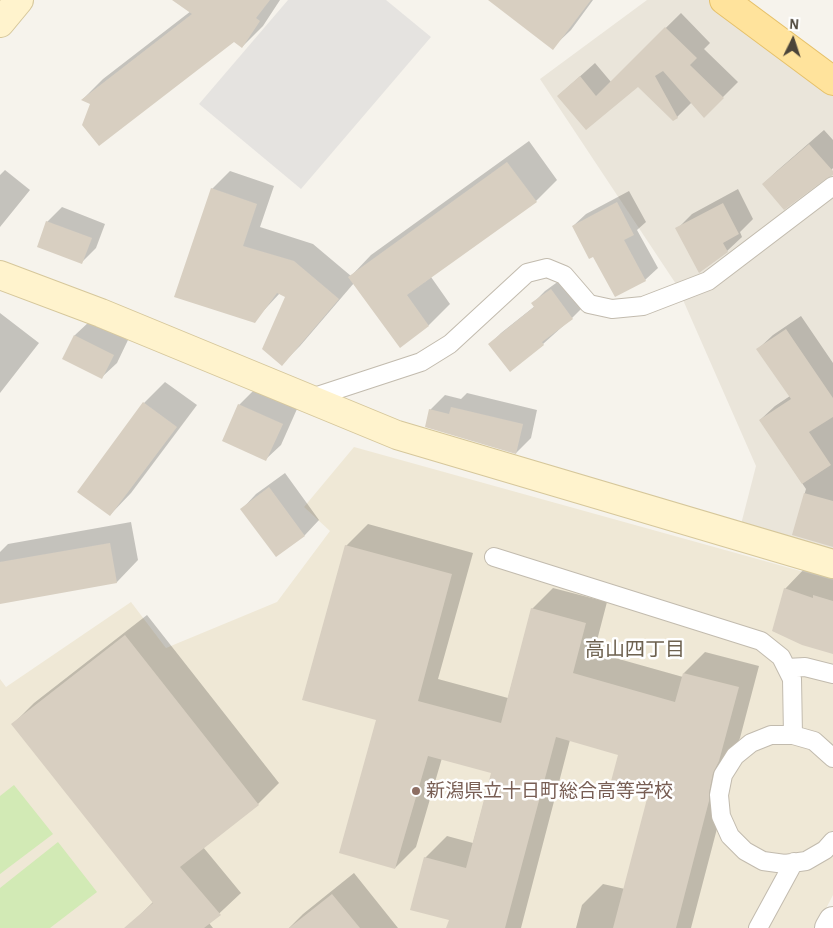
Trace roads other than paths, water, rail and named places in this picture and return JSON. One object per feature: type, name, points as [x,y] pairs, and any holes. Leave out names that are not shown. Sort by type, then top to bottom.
[{"type":"main road","points":[[724,0],[833,81]]},
{"type":"street","points":[[0,23],[19,0]]},
{"type":"street","points":[[0,275],[100,313],[397,435],[833,564]]},
{"type":"street","points":[[829,928],[833,921]]},
{"type":"lane","points":[[308,399],[421,362],[450,344],[527,273],[547,268],[564,275],[589,304],[612,309],[643,306],[708,281],[833,186]]},
{"type":"lane","points":[[494,558],[761,641],[781,657],[792,679],[793,735]]},
{"type":"lane","points":[[787,668],[805,667],[833,674]]},
{"type":"lane","points":[[833,758],[814,741],[793,735],[771,735],[751,743],[735,756],[724,775],[719,795],[721,816],[730,836],[744,851],[763,861],[785,864],[806,861],[825,850],[833,841]]},
{"type":"lane","points":[[758,928],[794,862]]},
{"type":"place","name":"新潟県立十日町総合高等学校","points":[[416,791]]},
{"type":"district","name":"高山四丁目","points":[[635,650]]}]
